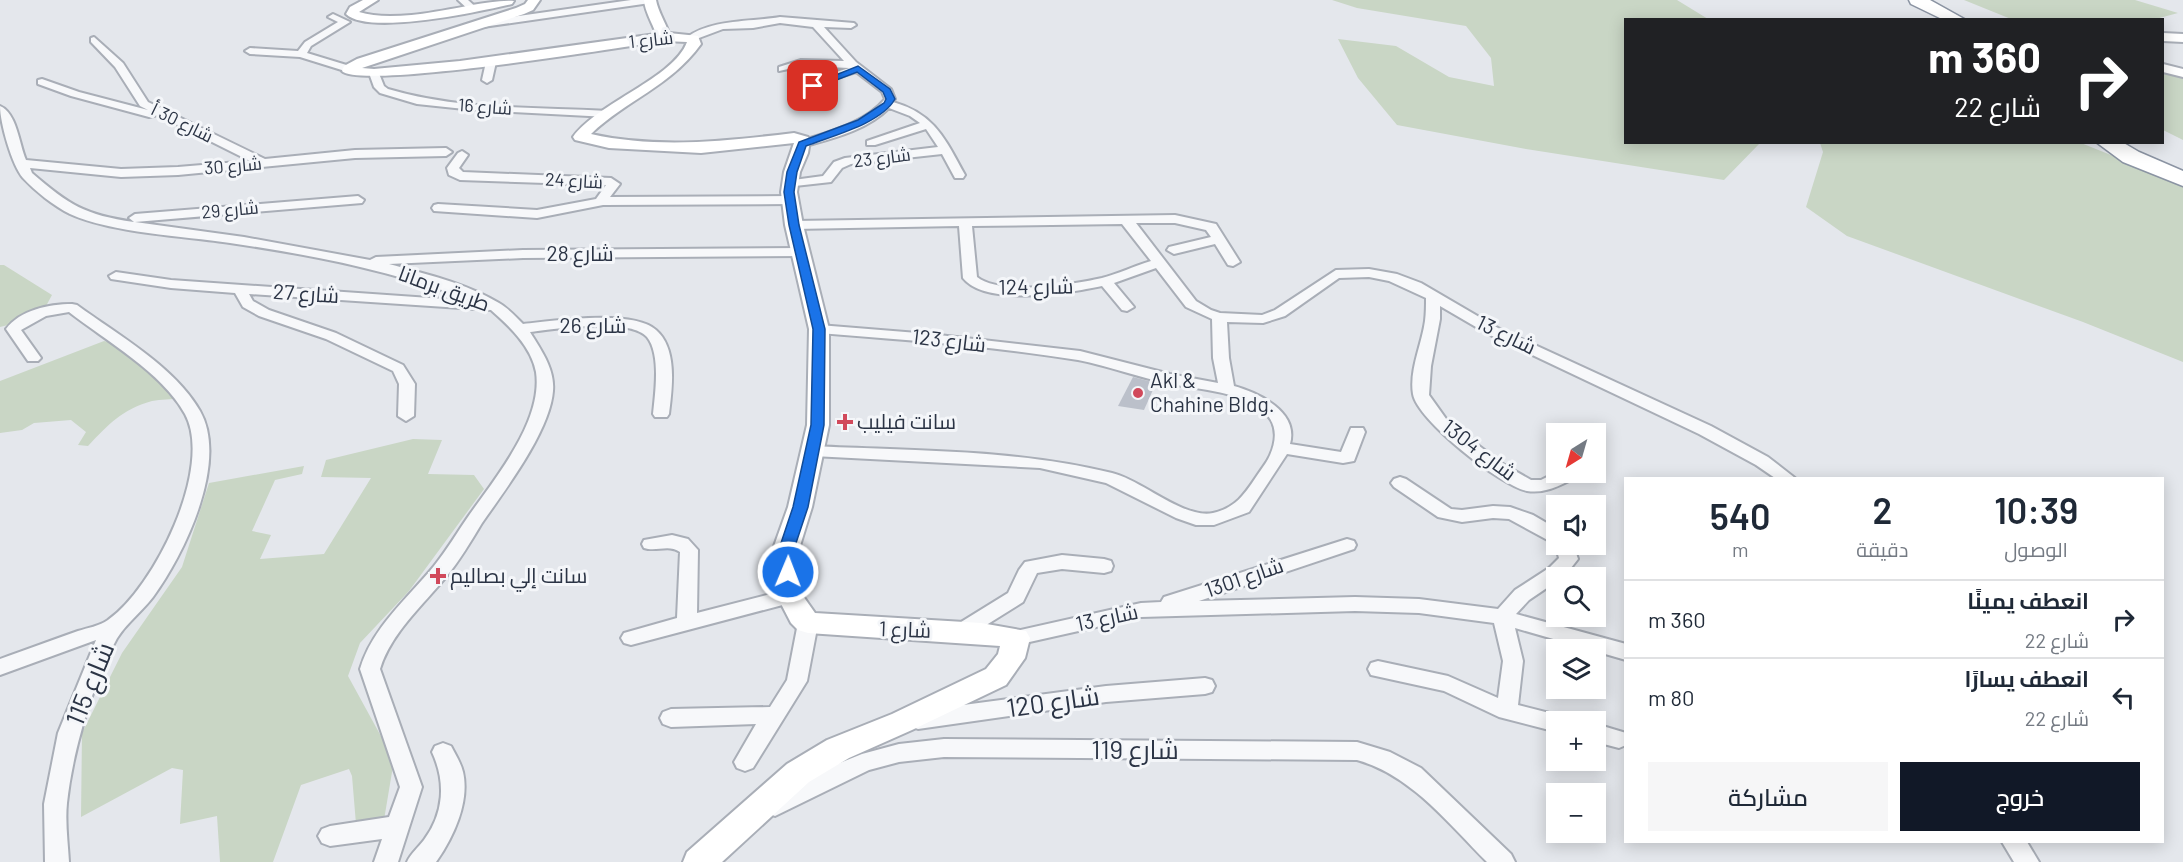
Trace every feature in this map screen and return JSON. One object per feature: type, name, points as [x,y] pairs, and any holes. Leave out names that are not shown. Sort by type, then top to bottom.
[{"type":"highway","points":[[1902,0],[1938,18]]},
{"type":"highway","points":[[1917,0],[1954,18]]},
{"type":"highway","points":[[2109,144],[2131,157],[2183,179]]},
{"type":"highway","points":[[2130,144],[2183,171]]},
{"type":"street","points":[[372,0],[354,10],[352,14],[380,18],[474,10],[510,0]]},
{"type":"street","points":[[463,0],[474,10]]},
{"type":"street","points":[[250,51],[301,54],[349,69],[362,62],[520,11],[529,7],[534,0]]},
{"type":"street","points":[[483,24],[650,0],[651,9],[656,14],[664,37]]},
{"type":"street","points":[[301,54],[308,44],[345,22],[333,17]]},
{"type":"street","points":[[691,38],[722,26],[753,25],[786,20],[851,25]]},
{"type":"street","points":[[745,762],[762,732],[776,715],[797,681],[808,623],[801,616],[790,596],[786,549],[800,507],[818,425],[819,329],[792,203],[792,172],[802,144],[847,128],[887,104],[890,99],[887,91],[855,66],[816,24]]},
{"type":"street","name":"شارع 1","points":[[349,69],[355,73],[374,73],[491,62],[664,37],[691,38],[694,44],[667,74],[586,130],[581,137],[591,141],[701,148],[794,138],[801,140],[802,144]]},
{"type":"street","points":[[2164,37],[2183,38]]},
{"type":"street","name":"شارع 30 أ","points":[[94,40],[119,65],[144,104],[263,163]]},
{"type":"street","points":[[487,80],[491,62]]},
{"type":"street","points":[[783,69],[801,63],[855,66]]},
{"type":"street","points":[[796,94],[855,66]]},
{"type":"street","points":[[2164,68],[2183,73]]},
{"type":"street","name":"شارع 16","points":[[374,73],[379,87],[384,91],[417,101],[474,107],[608,114]]},
{"type":"street","points":[[42,82],[75,94],[171,119]]},
{"type":"street","points":[[887,104],[912,111],[929,124],[959,175]]},
{"type":"street","name":"طريق برمانا","points":[[0,109],[6,116],[21,163],[32,180],[60,203],[102,220],[360,261],[431,280],[496,307],[520,329],[543,369],[545,391],[539,412],[521,453],[442,568],[388,632],[375,652],[370,669],[376,691],[403,758],[411,787],[386,862]]},
{"type":"street","points":[[872,143],[929,124]]},
{"type":"street","name":"شارع 23","points":[[792,203],[827,179],[838,165],[849,161],[945,150]]},
{"type":"street","name":"شارع 30","points":[[21,163],[121,173],[178,171],[355,154],[446,152]]},
{"type":"street","name":"شارع 24","points":[[462,155],[453,168],[453,172],[460,176],[611,182],[614,184],[602,199],[603,201],[792,203]]},
{"type":"street","name":"شارع 29","points":[[102,220],[358,200]]},
{"type":"street","points":[[438,208],[537,214],[603,201]]},
{"type":"street","points":[[792,203],[965,222],[1187,220],[1211,227],[1233,262]]},
{"type":"street","points":[[813,451],[1040,463],[1111,478],[1196,519],[1214,519],[1243,508],[1266,477],[1282,448],[1283,427],[1272,410],[1227,388],[1221,358],[1219,317],[1196,308],[1158,263],[1127,221]]},
{"type":"street","name":"شارع 124","points":[[965,222],[970,278],[975,284],[984,288],[1030,290],[1069,288],[1105,281],[1158,263]]},
{"type":"street","points":[[1174,250],[1219,239]]},
{"type":"street","name":"شارع 28","points":[[360,261],[523,254],[801,252]]},
{"type":"street","name":"شارع 13","points":[[1219,317],[1250,319],[1271,317],[1336,274],[1350,272],[1392,277],[1416,286],[1493,331],[1705,430],[1762,461],[1785,477]]},
{"type":"street","name":"شارع 27","points":[[116,276],[241,289],[496,307]]},
{"type":"street","points":[[1105,281],[1127,307]]},
{"type":"street","points":[[241,289],[248,304],[264,313],[331,336],[398,368],[407,381],[406,416]]},
{"type":"street","name":"شارع 1304","points":[[1433,297],[1433,319],[1423,366],[1421,395],[1443,427],[1497,468],[1527,486],[1544,486],[1550,483]]},
{"type":"street","points":[[33,358],[13,329],[20,322],[45,312],[72,308],[164,376],[192,411],[198,424],[202,461],[183,526],[158,578],[114,626]]},
{"type":"street","name":"شارع 26","points":[[520,329],[590,322],[642,327],[657,341],[665,384],[662,414]]},
{"type":"street","name":"شارع 123","points":[[819,329],[930,338],[1080,356],[1169,379],[1227,388]]},
{"type":"street","points":[[1282,448],[1343,458],[1347,457],[1357,432]]},
{"type":"street","points":[[1400,483],[1450,515],[1467,516],[1496,512],[1510,514],[1526,519],[1546,531]]},
{"type":"street","points":[[651,544],[675,542],[685,545],[689,550],[687,623]]},
{"type":"street","name":"شارع 1301","points":[[1141,610],[1214,591],[1276,567],[1347,545]]},
{"type":"street","points":[[1507,711],[1513,662],[1502,617],[1522,595],[1563,567],[1569,559],[1568,555]]},
{"type":"street","points":[[960,632],[1016,597],[1028,570],[1032,567],[1062,562],[1104,566]]},
{"type":"street","points":[[631,638],[790,596]]},
{"type":"street","name":"شارع 13","points":[[1016,638],[1141,610],[1355,604],[1419,606],[1502,617],[1624,651]]},
{"type":"street","name":"شارع 1","points":[[808,623],[960,632],[1016,638]]},
{"type":"street","name":"شارع 115","points":[[0,667],[114,626]]},
{"type":"street","name":"شارع 115","points":[[57,862],[55,804],[69,733],[102,647],[114,626]]},
{"type":"street","points":[[699,862],[798,773],[838,748],[902,722],[996,677],[1011,658],[1016,638]]},
{"type":"street","points":[[1378,669],[1448,684],[1507,711],[1546,720]]},
{"type":"street","name":"شارع 120","points":[[902,722],[1106,694],[1205,686]]},
{"type":"street","points":[[671,718],[776,715]]},
{"type":"street","points":[[1606,736],[1620,739]]},
{"type":"street","name":"شارع 119","points":[[743,823],[821,780],[860,763],[903,753],[944,748],[1357,751],[1382,758],[1413,775],[1503,862]]},
{"type":"street","points":[[418,862],[431,850],[441,834],[451,798],[453,774],[443,752]]},
{"type":"street","points":[[330,836],[399,826]]},
{"type":"street","points":[[2015,843],[2027,862]]},
{"type":"green space","points":[[1332,0],[1677,0],[1706,18],[1624,18],[1624,144],[1759,144],[1724,180],[1526,149],[1397,125],[1358,78],[1338,39],[1396,46],[1449,77],[1494,86],[1491,58],[1466,26],[1357,8]]},
{"type":"green space","points":[[1964,0],[2135,0],[2178,13],[2159,18],[2009,18]]},
{"type":"green space","points":[[2164,72],[2183,77],[2183,140],[2164,130]]},
{"type":"green space","points":[[1820,144],[2083,144],[2183,184],[2183,362],[2083,322],[1847,236],[1806,207],[1823,152]]},
{"type":"green space","points":[[0,265],[4,265],[52,295],[40,317],[0,327]]},
{"type":"green space","points":[[104,341],[117,344],[180,398],[152,401],[124,413],[109,424],[88,446],[78,445],[86,432],[71,420],[34,423],[22,430],[0,433],[0,381]]},
{"type":"green space","points":[[413,439],[442,440],[428,474],[474,475],[484,489],[409,591],[360,643],[348,676],[394,760],[384,820],[356,824],[352,776],[349,769],[301,785],[273,862],[220,862],[217,816],[180,824],[183,770],[172,768],[81,817],[82,733],[122,653],[182,567],[209,483],[304,466],[302,474],[275,480],[252,531],[271,535],[260,559],[324,554],[371,478],[321,477],[326,460]]},
{"type":"building","name":"Akl & Chahine Bldg.","points":[[1133,377],[1156,383],[1144,410],[1118,406]]},
{"type":"place","name":"Akl & Chahine Bldg.","points":[[1138,393]]},
{"type":"place","name":"سانت فيليب","points":[[845,422]]},
{"type":"place","name":"سانت إلي بصاليم","points":[[438,576]]},
{"type":"route","points":[[788,572],[786,549],[800,507],[818,425],[819,329],[794,225],[789,192],[792,172],[802,144],[861,122],[887,104],[890,99],[884,87],[858,68],[829,77],[813,86]]}]
